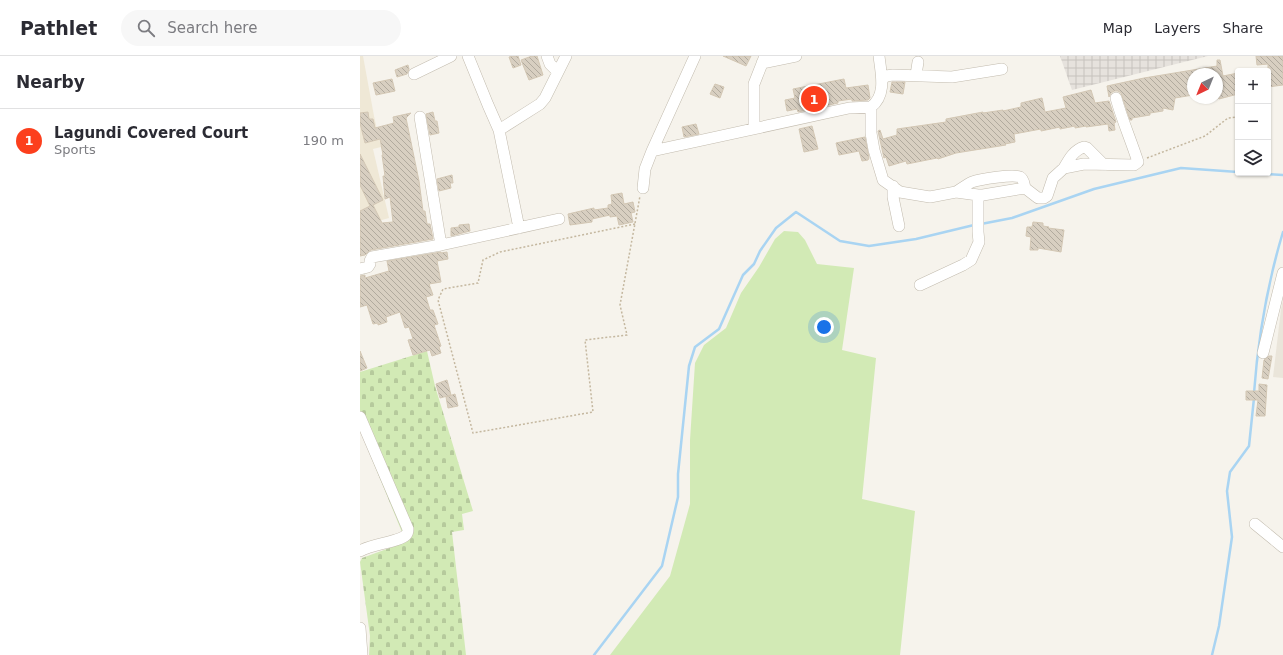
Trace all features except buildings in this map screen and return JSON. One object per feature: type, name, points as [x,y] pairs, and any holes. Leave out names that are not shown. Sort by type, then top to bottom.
[{"type":"street","points":[[414,74],[451,56]]},
{"type":"street","points":[[468,56],[499,130],[519,228]]},
{"type":"street","points":[[547,56],[550,64],[558,72]]},
{"type":"street","points":[[499,130],[540,104],[545,98],[566,56]]},
{"type":"street","points":[[643,188],[645,169],[652,151],[695,56]]},
{"type":"street","points":[[754,128],[754,84],[764,59],[796,56]]},
{"type":"street","points":[[652,151],[849,108],[871,107],[876,103],[882,93],[879,56]]},
{"type":"street","points":[[916,75],[918,62]]},
{"type":"street","points":[[882,80],[886,76],[893,75],[952,77],[1002,69]]},
{"type":"street","points":[[1064,168],[1084,164],[1134,165],[1138,162],[1116,98]]},
{"type":"street","points":[[871,107],[871,133],[874,150],[883,180],[900,192],[930,197],[956,192],[978,195],[1025,188]]},
{"type":"street","points":[[420,117],[441,245]]},
{"type":"street","points":[[956,192],[973,182],[1001,176],[1015,176],[1021,177],[1024,181],[1025,188],[1038,198],[1044,198],[1047,196],[1053,178],[1064,168],[1078,149],[1084,147],[1087,148],[1104,164]]},
{"type":"street","points":[[893,186],[893,197],[899,226]]},
{"type":"street","points":[[920,285],[971,260],[979,242],[978,195]]},
{"type":"street","points":[[360,269],[368,267],[372,257],[441,245],[559,220]]},
{"type":"street","points":[[1263,354],[1283,273]]},
{"type":"street","points":[[360,417],[408,529],[407,534],[401,538],[372,545],[360,551]]},
{"type":"street","points":[[1255,524],[1283,547]]},
{"type":"street","points":[[360,628],[362,655]]},
{"type":"path","points":[[1138,162],[1205,136],[1228,118],[1235,117]]},
{"type":"path","points":[[634,224],[500,252],[483,260],[478,283],[443,289],[438,300],[473,433],[593,412],[585,340],[627,335],[620,305],[638,203],[643,188]]},
{"type":"shaded area","points":[[360,56],[363,56],[381,147],[373,149],[389,218],[360,226]]},
{"type":"shaded area","points":[[1060,56],[1208,56],[1072,90]]},
{"type":"shaded area","points":[[1283,300],[1283,378],[1273,377]]},
{"type":"green space","points":[[784,231],[798,232],[805,240],[817,264],[854,268],[842,350],[876,358],[862,499],[915,511],[900,655],[610,655],[670,576],[690,504],[690,440],[695,363],[704,345],[726,328],[741,293],[759,267],[775,239]]},
{"type":"green space","points":[[427,351],[435,386],[473,511],[462,514],[464,530],[452,532],[466,655],[369,655],[370,636],[360,562],[362,558],[406,542],[360,430],[360,372]]},
{"type":"waterway","points":[[981,224],[1012,218],[1094,189],[1181,168],[1235,172]]},
{"type":"waterway","points":[[1271,174],[1283,175]]},
{"type":"waterway","points":[[594,655],[662,566],[678,497],[678,474],[689,366],[695,347],[719,329],[743,275],[754,264],[760,251],[776,228],[796,212],[840,241],[869,246],[916,239],[974,225]]},
{"type":"waterway","points":[[1254,393],[1264,312],[1272,272],[1283,232]]},
{"type":"waterway","points":[[1212,655],[1219,626],[1232,537],[1227,491],[1230,472],[1249,446],[1254,398]]},
{"type":"place","name":"Lagundi Covered Court","points":[[814,99]]}]
